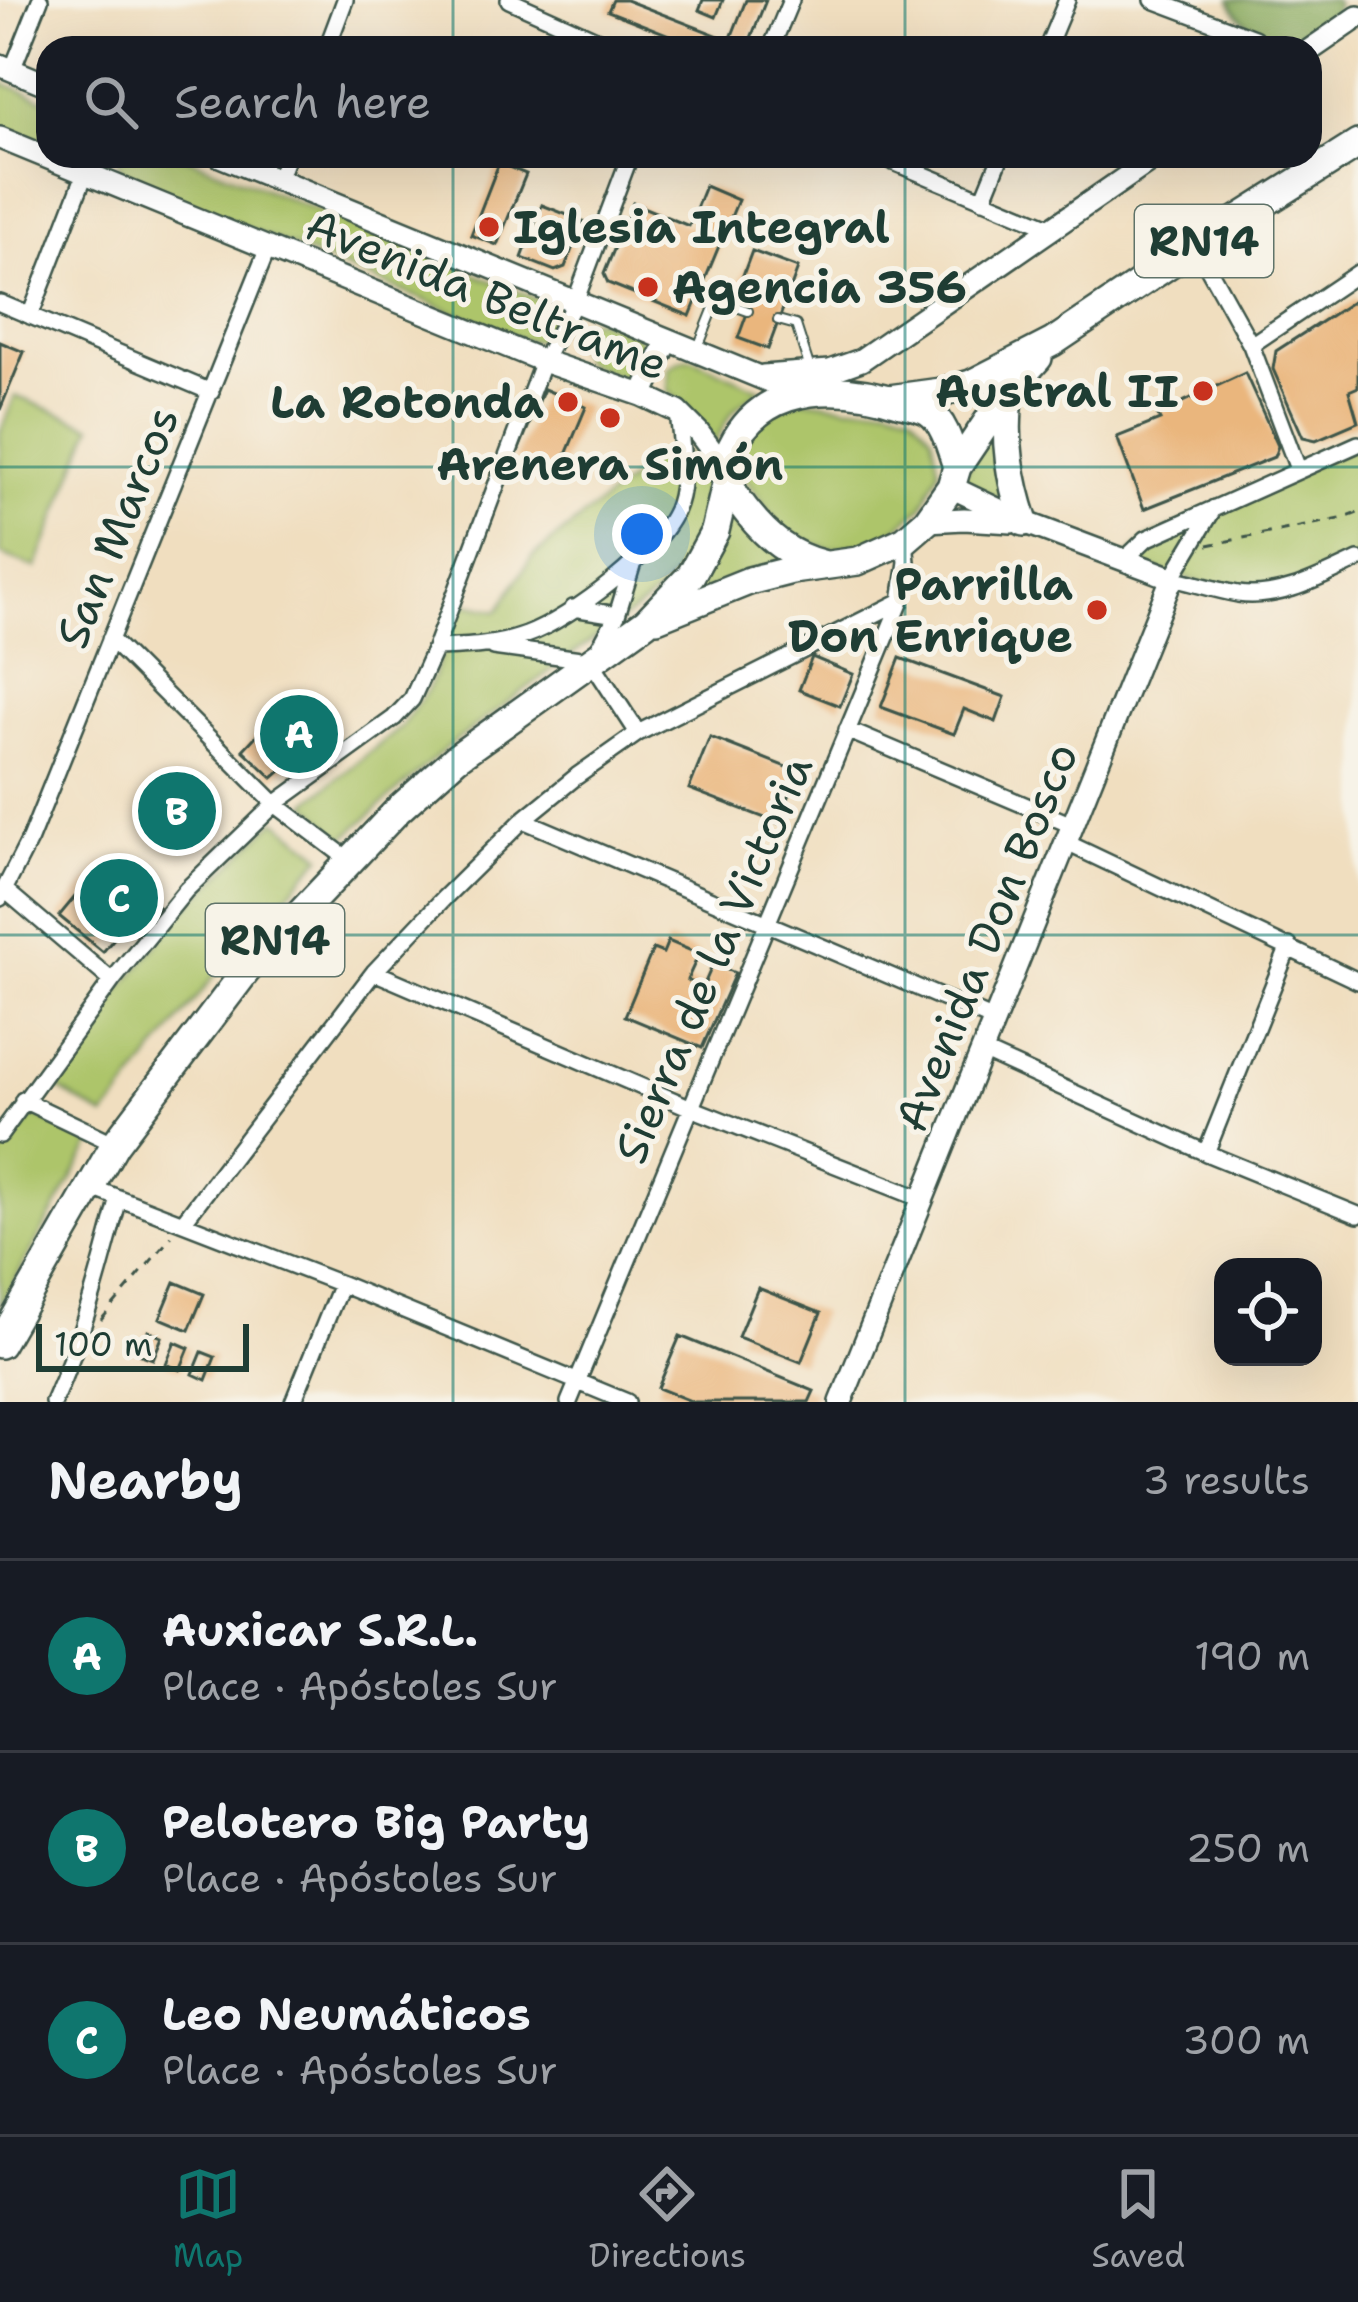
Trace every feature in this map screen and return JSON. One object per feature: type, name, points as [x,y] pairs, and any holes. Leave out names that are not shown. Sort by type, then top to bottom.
[{"type":"highway","name":"RN14","points":[[1322,167],[1358,144]]},
{"type":"highway","name":"RN14","points":[[889,399],[971,384],[1053,342],[1320,168]]},
{"type":"highway","name":"RN14","points":[[646,622],[749,581],[858,561],[916,531],[1009,390],[1053,342]]},
{"type":"highway","name":"RN14","points":[[0,1345],[115,1144],[246,971],[398,810],[456,758],[646,622],[691,575],[715,531],[734,442],[751,418],[805,384],[889,399],[929,412],[947,436],[954,477]]},
{"type":"highway","points":[[1009,390],[1005,430],[1011,481],[1024,522]]},
{"type":"highway","points":[[726,474],[739,502],[783,548],[804,560],[832,566]]},
{"type":"main road","points":[[1322,42],[1358,17]]},
{"type":"main road","points":[[6,68],[36,80]]},
{"type":"main road","name":"Avenida Beltrame","points":[[0,138],[36,149]]},
{"type":"main road","name":"Avenida Beltrame","points":[[95,168],[268,248],[542,361],[642,395],[677,412],[698,432],[726,474]]},
{"type":"main road","name":"Avenida Beltrame","points":[[249,168],[756,376],[805,384]]},
{"type":"main road","points":[[805,384],[861,360],[1140,168]]},
{"type":"main road","points":[[642,395],[668,340]]},
{"type":"main road","points":[[954,477],[1024,522],[1172,578]]},
{"type":"main road","points":[[916,531],[964,519],[1024,522]]},
{"type":"main road","name":"Avenida Don Bosco","points":[[841,1402],[1172,578]]},
{"type":"street","points":[[6,68],[40,0]]},
{"type":"street","points":[[332,36],[345,0]]},
{"type":"street","points":[[509,0],[531,4],[593,36]]},
{"type":"street","points":[[776,36],[791,0]]},
{"type":"street","points":[[1052,36],[1067,0]]},
{"type":"street","points":[[1153,0],[1249,36]]},
{"type":"street","points":[[30,316],[88,168]]},
{"type":"street","points":[[278,180],[282,168]]},
{"type":"street","points":[[0,1135],[112,981],[186,890],[275,804],[394,718],[412,699],[542,361],[575,302],[625,168]]},
{"type":"street","points":[[907,168],[1052,228]]},
{"type":"street","points":[[983,200],[996,168]]},
{"type":"street","points":[[1196,246],[1251,344],[1298,469]]},
{"type":"street","name":"San Marcos","points":[[2,894],[30,839],[268,248]]},
{"type":"street","points":[[1251,344],[1358,273]]},
{"type":"street","points":[[0,303],[211,392]]},
{"type":"street","points":[[484,646],[527,635],[573,608],[632,566],[671,522],[680,501],[677,412]]},
{"type":"street","points":[[1124,560],[1146,539],[1358,444]]},
{"type":"street","name":"Avenida Don Bosco","points":[[1172,578],[1214,508]]},
{"type":"street","name":"Sierra de la Victoria","points":[[569,1402],[901,601],[916,531]]},
{"type":"street","points":[[1172,578],[1242,595],[1270,593],[1303,585],[1358,560]]},
{"type":"street","points":[[591,661],[617,615],[632,566]]},
{"type":"street","points":[[183,1222],[374,972],[523,820],[638,733],[901,601]]},
{"type":"street","points":[[573,608],[617,615]]},
{"type":"street","points":[[110,640],[275,804],[349,860]]},
{"type":"street","points":[[435,648],[484,646],[591,661],[638,733]]},
{"type":"street","points":[[847,730],[1071,835],[1358,981]]},
{"type":"street","points":[[523,820],[994,1020]]},
{"type":"street","points":[[2,894],[112,981]]},
{"type":"street","points":[[1206,1153],[1289,946]]},
{"type":"street","points":[[374,972],[691,1108],[922,1199]]},
{"type":"street","points":[[982,1051],[1206,1153],[1358,1214]]},
{"type":"street","points":[[23,1100],[115,1144]]},
{"type":"street","points":[[90,1187],[627,1402]]},
{"type":"street","points":[[52,1402],[100,1276],[119,1198]]},
{"type":"street","points":[[293,1402],[341,1285]]},
{"type":"lane","points":[[697,352],[716,300],[748,311]]},
{"type":"lane","points":[[778,320],[796,326],[805,384]]},
{"type":"path","points":[[1190,548],[1358,513]]},
{"type":"path","points":[[76,1349],[183,1222]]},
{"type":"green space","points":[[1230,0],[1334,0],[1337,5],[1328,28],[1312,36],[1270,36],[1234,9]]},
{"type":"green space","points":[[0,82],[36,96],[36,142],[0,129]]},
{"type":"green space","points":[[120,168],[213,168],[541,301],[549,318],[548,331],[539,339],[520,339],[123,178]]},
{"type":"green space","points":[[595,319],[645,343],[651,358],[643,376],[620,377],[582,361],[576,328]]},
{"type":"green space","points":[[691,358],[762,390],[732,412],[715,444],[668,391],[669,368]]},
{"type":"green space","points":[[15,396],[92,426],[36,568],[0,554],[0,433]]},
{"type":"green space","points":[[801,399],[848,406],[887,405],[911,412],[932,435],[939,470],[922,507],[880,542],[829,549],[786,533],[739,471],[739,447],[755,417]]},
{"type":"green space","points":[[995,424],[995,464],[1010,503],[960,480]]},
{"type":"green space","points":[[1358,444],[1358,560],[1303,585],[1242,595],[1124,560],[1146,539]]},
{"type":"green space","points":[[663,454],[697,455],[709,521],[687,563],[645,604],[445,749],[343,839],[307,803],[400,728],[428,689],[462,603],[498,611],[531,558]]},
{"type":"green space","points":[[727,494],[792,561],[686,597]]},
{"type":"green space","points":[[276,820],[322,856],[225,962],[105,1117],[56,1087],[118,993],[185,910]]},
{"type":"green space","points":[[34,1115],[92,1143],[0,1307],[0,1153]]},
{"type":"building","points":[[613,0],[626,0],[719,36],[672,36],[608,11]]},
{"type":"building","points":[[703,0],[723,0],[716,17],[699,10]]},
{"type":"building","points":[[746,0],[766,0],[752,36],[732,36]]},
{"type":"building","points":[[497,168],[526,174],[497,245],[471,235]]},
{"type":"building","points":[[705,186],[738,200],[690,316],[608,283],[604,274],[633,203],[689,226]]},
{"type":"building","points":[[542,205],[583,221],[565,267],[555,271],[522,258]]},
{"type":"building","points":[[752,251],[798,268],[768,349],[738,338],[756,289],[740,283]]},
{"type":"building","points":[[1358,298],[1358,387],[1349,391],[1358,422],[1316,440],[1303,437],[1273,369],[1276,351]]},
{"type":"building","points":[[0,342],[24,352],[0,410]]},
{"type":"building","points":[[1245,373],[1278,446],[1274,457],[1144,509],[1117,437],[1160,420],[1157,414]]},
{"type":"building","points":[[544,389],[586,407],[557,476],[515,459]]},
{"type":"building","points":[[812,657],[853,674],[840,706],[799,690]]},
{"type":"building","points":[[900,658],[1005,697],[996,722],[964,709],[954,734],[881,707]]},
{"type":"building","points":[[301,710],[323,735],[273,778],[243,750],[267,724],[275,733]]},
{"type":"building","points":[[710,737],[799,772],[778,823],[689,789]]},
{"type":"building","points":[[165,781],[209,819],[189,842],[145,804]]},
{"type":"building","points":[[103,863],[158,907],[135,934],[125,925],[103,952],[59,916]]},
{"type":"building","points":[[668,941],[699,954],[687,980],[703,987],[713,964],[735,973],[702,1048],[625,1016],[653,949],[663,953]]},
{"type":"building","points":[[175,1282],[204,1294],[189,1330],[160,1318]]},
{"type":"building","points":[[758,1288],[821,1313],[801,1362],[738,1337]]},
{"type":"building","points":[[148,1331],[162,1337],[153,1359],[139,1354]]},
{"type":"building","points":[[680,1336],[814,1391],[809,1402],[693,1402],[658,1388]]},
{"type":"building","points":[[175,1342],[189,1348],[180,1370],[166,1364]]},
{"type":"building","points":[[202,1352],[215,1357],[206,1380],[193,1374]]},
{"type":"place","name":"Iglesia Integral","points":[[489,227]]},
{"type":"place","name":"Agencia 356","points":[[648,287]]},
{"type":"place","name":"Austral II","points":[[1203,391]]},
{"type":"place","name":"La Rotonda","points":[[568,402]]},
{"type":"place","name":"Arenera Simón","points":[[610,418]]},
{"type":"place","name":"Parrilla Don Enrique","points":[[1097,610]]},
{"type":"place","name":"Auxicar S.R.L.","points":[[299,734]]},
{"type":"place","name":"Pelotero Big Party","points":[[177,811]]},
{"type":"place","name":"Leo Neumáticos","points":[[119,898]]}]
